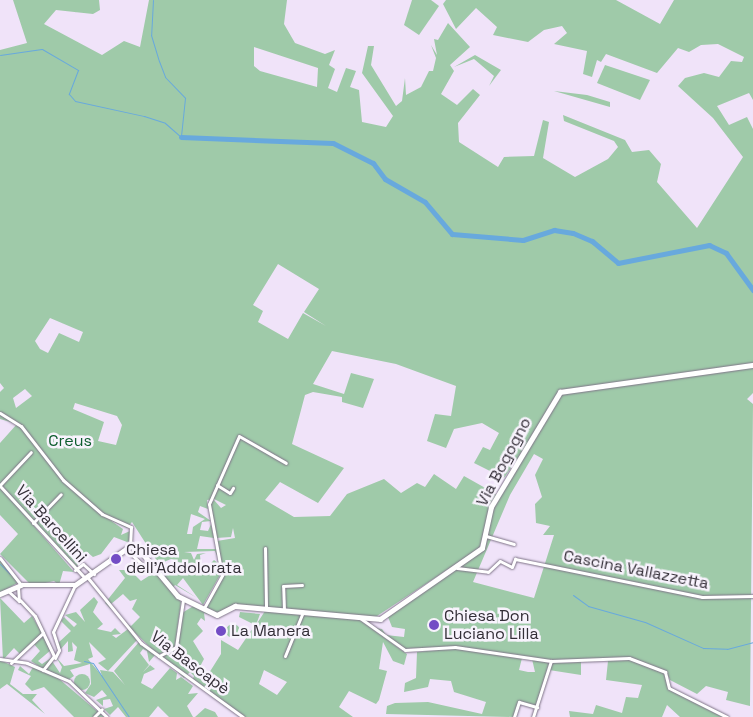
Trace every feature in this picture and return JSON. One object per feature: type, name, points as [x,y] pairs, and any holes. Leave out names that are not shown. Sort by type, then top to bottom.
[{"type":"main road","name":"Via Bogogno","points":[[204,608],[220,613],[235,606],[360,618],[382,618],[476,554],[486,536],[494,501],[560,392],[753,364]]},
{"type":"main road","points":[[0,594],[20,586],[74,585],[94,574],[128,548],[138,549],[183,600],[204,608]]},
{"type":"street","points":[[0,413],[21,426],[64,480],[102,514],[132,527],[128,548],[148,570]]},
{"type":"street","points":[[204,608],[222,575],[209,509],[217,485],[239,436],[286,463]]},
{"type":"street","points":[[0,485],[31,452]]},
{"type":"street","name":"Via Barcellini","points":[[0,485],[75,570],[86,577]]},
{"type":"street","points":[[217,485],[230,493],[233,488]]},
{"type":"street","points":[[33,523],[61,494]]},
{"type":"street","points":[[486,536],[514,544]]},
{"type":"street","points":[[265,548],[266,608]]},
{"type":"street","points":[[0,558],[20,586],[20,600]]},
{"type":"street","name":"Cascina Vallazzetta","points":[[457,568],[488,572],[499,562],[512,567],[515,559],[702,597],[753,596]]},
{"type":"street","points":[[75,570],[82,564],[94,574]]},
{"type":"street","name":"Via Bascapè","points":[[86,577],[108,608],[159,656],[243,717]]},
{"type":"street","points":[[42,670],[55,658],[59,650],[53,632],[62,615],[60,611],[74,585]]},
{"type":"street","points":[[284,610],[283,586],[302,585]]},
{"type":"street","points":[[8,590],[20,600],[43,633],[55,658]]},
{"type":"street","points":[[159,656],[176,647],[183,600]]},
{"type":"street","points":[[285,656],[303,612]]},
{"type":"street","points":[[360,618],[405,650],[455,647],[551,661],[629,658],[665,672],[669,688],[727,717]]},
{"type":"street","points":[[11,664],[43,633]]},
{"type":"street","points":[[0,660],[11,664],[27,663],[69,681],[102,709],[108,717]]},
{"type":"street","points":[[534,717],[551,661]]},
{"type":"street","points":[[514,717],[520,702],[537,707]]},
{"type":"street","points":[[94,717],[102,709]]},
{"type":"green space","name":"Creus","points":[[13,0],[99,0],[100,10],[93,14],[56,10],[44,24],[102,55],[124,41],[140,47],[149,0],[287,0],[284,24],[295,43],[325,54],[335,50],[329,65],[335,69],[328,88],[337,92],[346,68],[356,71],[350,87],[359,90],[362,122],[386,127],[393,116],[362,73],[368,46],[374,46],[371,65],[396,106],[402,101],[405,78],[406,95],[421,87],[429,71],[433,71],[436,58],[431,45],[437,55],[434,39],[438,40],[448,23],[470,47],[450,65],[454,71],[441,94],[457,105],[473,89],[480,95],[458,123],[459,142],[498,167],[504,157],[534,156],[543,120],[549,122],[543,158],[575,177],[608,159],[618,147],[614,141],[564,121],[563,115],[625,140],[632,152],[649,150],[661,164],[657,182],[697,228],[743,157],[713,118],[678,86],[685,78],[704,73],[719,77],[731,61],[742,62],[744,57],[718,44],[701,45],[689,52],[678,48],[657,73],[606,54],[601,62],[597,60],[592,77],[583,74],[587,51],[554,44],[567,33],[562,26],[544,30],[528,42],[493,35],[497,27],[476,8],[456,29],[443,4],[446,0],[616,0],[660,24],[674,0],[753,0],[753,100],[749,93],[717,106],[729,125],[747,117],[753,129],[753,393],[747,399],[753,404],[750,706],[726,700],[728,692],[706,686],[697,694],[670,680],[666,671],[672,691],[723,717],[680,717],[667,705],[662,717],[570,717],[569,711],[593,714],[596,705],[622,713],[626,697],[638,698],[642,685],[606,680],[608,661],[551,661],[455,647],[405,649],[374,628],[382,629],[386,635],[404,637],[405,629],[392,627],[388,617],[483,549],[492,510],[533,436],[504,478],[474,463],[483,447],[490,450],[499,433],[482,423],[454,429],[446,448],[427,441],[435,414],[451,416],[456,386],[396,364],[332,351],[313,384],[344,394],[351,373],[374,379],[363,408],[342,402],[342,397],[313,392],[305,395],[292,444],[344,468],[318,503],[280,482],[265,500],[294,517],[330,516],[347,494],[384,479],[401,493],[417,483],[425,487],[434,474],[456,489],[464,476],[496,494],[479,549],[374,618],[233,605],[217,613],[206,607],[223,576],[217,541],[235,538],[233,528],[231,537],[216,538],[210,504],[214,500],[221,508],[226,505],[214,499],[207,500],[208,509],[200,506],[198,512],[211,521],[202,522],[200,530],[208,531],[211,524],[214,538],[200,536],[197,549],[216,549],[218,558],[215,551],[184,552],[191,553],[194,560],[197,554],[206,553],[200,555],[201,566],[207,567],[214,560],[219,564],[220,575],[203,605],[183,578],[177,585],[197,598],[175,585],[172,589],[162,578],[181,563],[171,559],[159,564],[132,522],[127,528],[110,520],[123,529],[121,535],[130,531],[132,539],[127,542],[114,537],[101,554],[93,557],[87,552],[75,569],[0,483],[0,443],[17,424],[0,419],[0,392],[4,388],[0,383],[0,50],[27,43]],"holes":[[[254,47],[318,68],[317,87],[260,71],[254,66]],[[278,264],[319,289],[304,312],[326,326],[303,313],[288,339],[258,322],[263,311],[253,305]],[[50,318],[83,332],[79,342],[59,333],[48,353],[40,349],[35,341]],[[25,389],[32,396],[16,408],[13,398]],[[75,403],[117,416],[122,425],[116,445],[98,441],[104,422],[73,409]],[[534,454],[543,459],[535,475],[542,497],[535,504],[536,523],[550,526],[543,535],[554,535],[534,598],[473,582],[510,495]],[[191,514],[205,519],[193,527],[192,534],[187,534]]]},
{"type":"green space","points":[[412,0],[431,0],[439,6],[419,35],[404,25]]},
{"type":"green space","points":[[475,55],[501,70],[489,86],[494,76],[474,59],[454,67]]},
{"type":"green space","points":[[605,65],[650,80],[640,100],[597,83]]},
{"type":"green space","points":[[554,91],[587,95],[610,102],[610,107]]},
{"type":"green space","points":[[0,487],[74,572],[63,571],[59,585],[54,581],[32,586],[0,554],[18,534],[0,515]]},
{"type":"green space","points":[[0,560],[19,582],[0,593]]},
{"type":"green space","points":[[152,567],[181,602],[175,647],[158,655],[125,623],[131,626],[140,617],[132,609],[137,599],[130,601],[123,594],[111,604],[111,609],[105,603],[125,578],[119,570],[130,570],[141,581],[152,574]]},
{"type":"green space","points":[[94,597],[98,602],[93,612],[103,624],[97,629],[111,632],[115,628],[121,634],[112,635],[116,638],[128,629],[137,640],[108,671],[98,663],[106,659],[89,642],[93,657],[88,659],[102,676],[100,670],[113,672],[125,685],[114,671],[139,642],[155,655],[149,662],[147,651],[143,649],[140,653],[149,665],[143,672],[150,665],[155,669],[144,674],[141,683],[152,689],[170,668],[177,673],[176,680],[181,677],[193,686],[188,694],[198,693],[187,706],[193,717],[169,717],[158,706],[149,717],[126,717],[118,707],[110,715],[104,709],[113,706],[110,699],[103,700],[103,706],[96,700],[107,696],[102,690],[94,697],[85,693],[91,684],[90,664],[70,670],[74,676],[68,680],[45,669],[52,661],[60,673],[62,667],[56,657],[64,666],[82,663],[74,660],[77,647],[72,642],[73,651],[68,652],[68,641],[60,650],[58,643],[71,631],[61,621],[64,617],[74,627],[77,624],[65,615],[76,612],[85,622],[80,610]]},
{"type":"green space","points":[[0,598],[24,623],[32,616],[42,633],[20,654],[14,648],[3,660]]},
{"type":"green space","points":[[195,605],[213,616],[204,613],[205,621],[201,618],[197,624],[203,631],[193,641],[204,659],[195,676],[204,681],[221,654],[221,640],[238,650],[255,625],[239,617],[240,612],[260,614],[256,625],[265,611],[360,620],[407,654],[404,665],[393,661],[383,642],[379,669],[387,671],[379,700],[376,704],[349,691],[339,707],[353,717],[244,717],[192,681],[194,676],[190,672],[184,678],[162,657],[177,649],[182,613]],"holes":[[[264,670],[287,682],[277,695],[259,684]]]},
{"type":"green space","points":[[230,624],[236,624],[240,631],[236,638],[230,638],[226,634],[226,628]]},
{"type":"green space","points":[[43,635],[51,650],[38,661],[42,664],[54,656],[43,669],[31,661],[40,651],[33,643]]},
{"type":"green space","points":[[455,648],[522,658],[519,670],[528,672],[535,672],[532,659],[549,663],[536,707],[520,703],[515,717],[386,714],[387,706],[395,703],[428,702],[482,714],[486,702],[454,692],[451,681],[430,679],[428,687],[404,692],[405,683],[416,678],[417,652]]},
{"type":"green space","points":[[0,660],[15,667],[10,684],[23,694],[37,694],[32,700],[45,714],[7,684],[0,689]]},
{"type":"green space","points":[[581,662],[581,675],[549,670],[552,663]]},
{"type":"green space","points":[[20,666],[29,674],[33,667],[58,678],[104,717],[74,717],[44,687],[32,691],[25,684],[31,676],[18,670]]},
{"type":"green space","points":[[82,674],[90,682],[82,690],[74,682]]},
{"type":"green space","points":[[205,708],[215,712],[218,717],[195,717]]},
{"type":"waterway","points":[[153,0],[151,35],[159,61],[165,77],[185,98],[181,137]]},
{"type":"waterway","points":[[0,55],[42,49],[78,70],[69,94],[75,101],[144,116],[165,123],[181,137]]},
{"type":"waterway","points":[[181,137],[333,143],[373,163],[385,179],[425,202],[452,234],[523,240],[554,230],[573,233],[592,241],[618,263],[709,245],[726,253],[753,290]]},
{"type":"waterway","points":[[0,564],[10,574]]},
{"type":"waterway","points":[[573,595],[588,606],[645,622],[703,648],[727,649],[753,642]]},
{"type":"waterway","points":[[84,661],[93,663],[129,717]]},
{"type":"place","name":"Chiesa dell'Addolorata","points":[[116,559]]},
{"type":"place","name":"Chiesa Don Luciano Lilla","points":[[434,625]]},
{"type":"place","name":"La Manera","points":[[221,631]]}]
